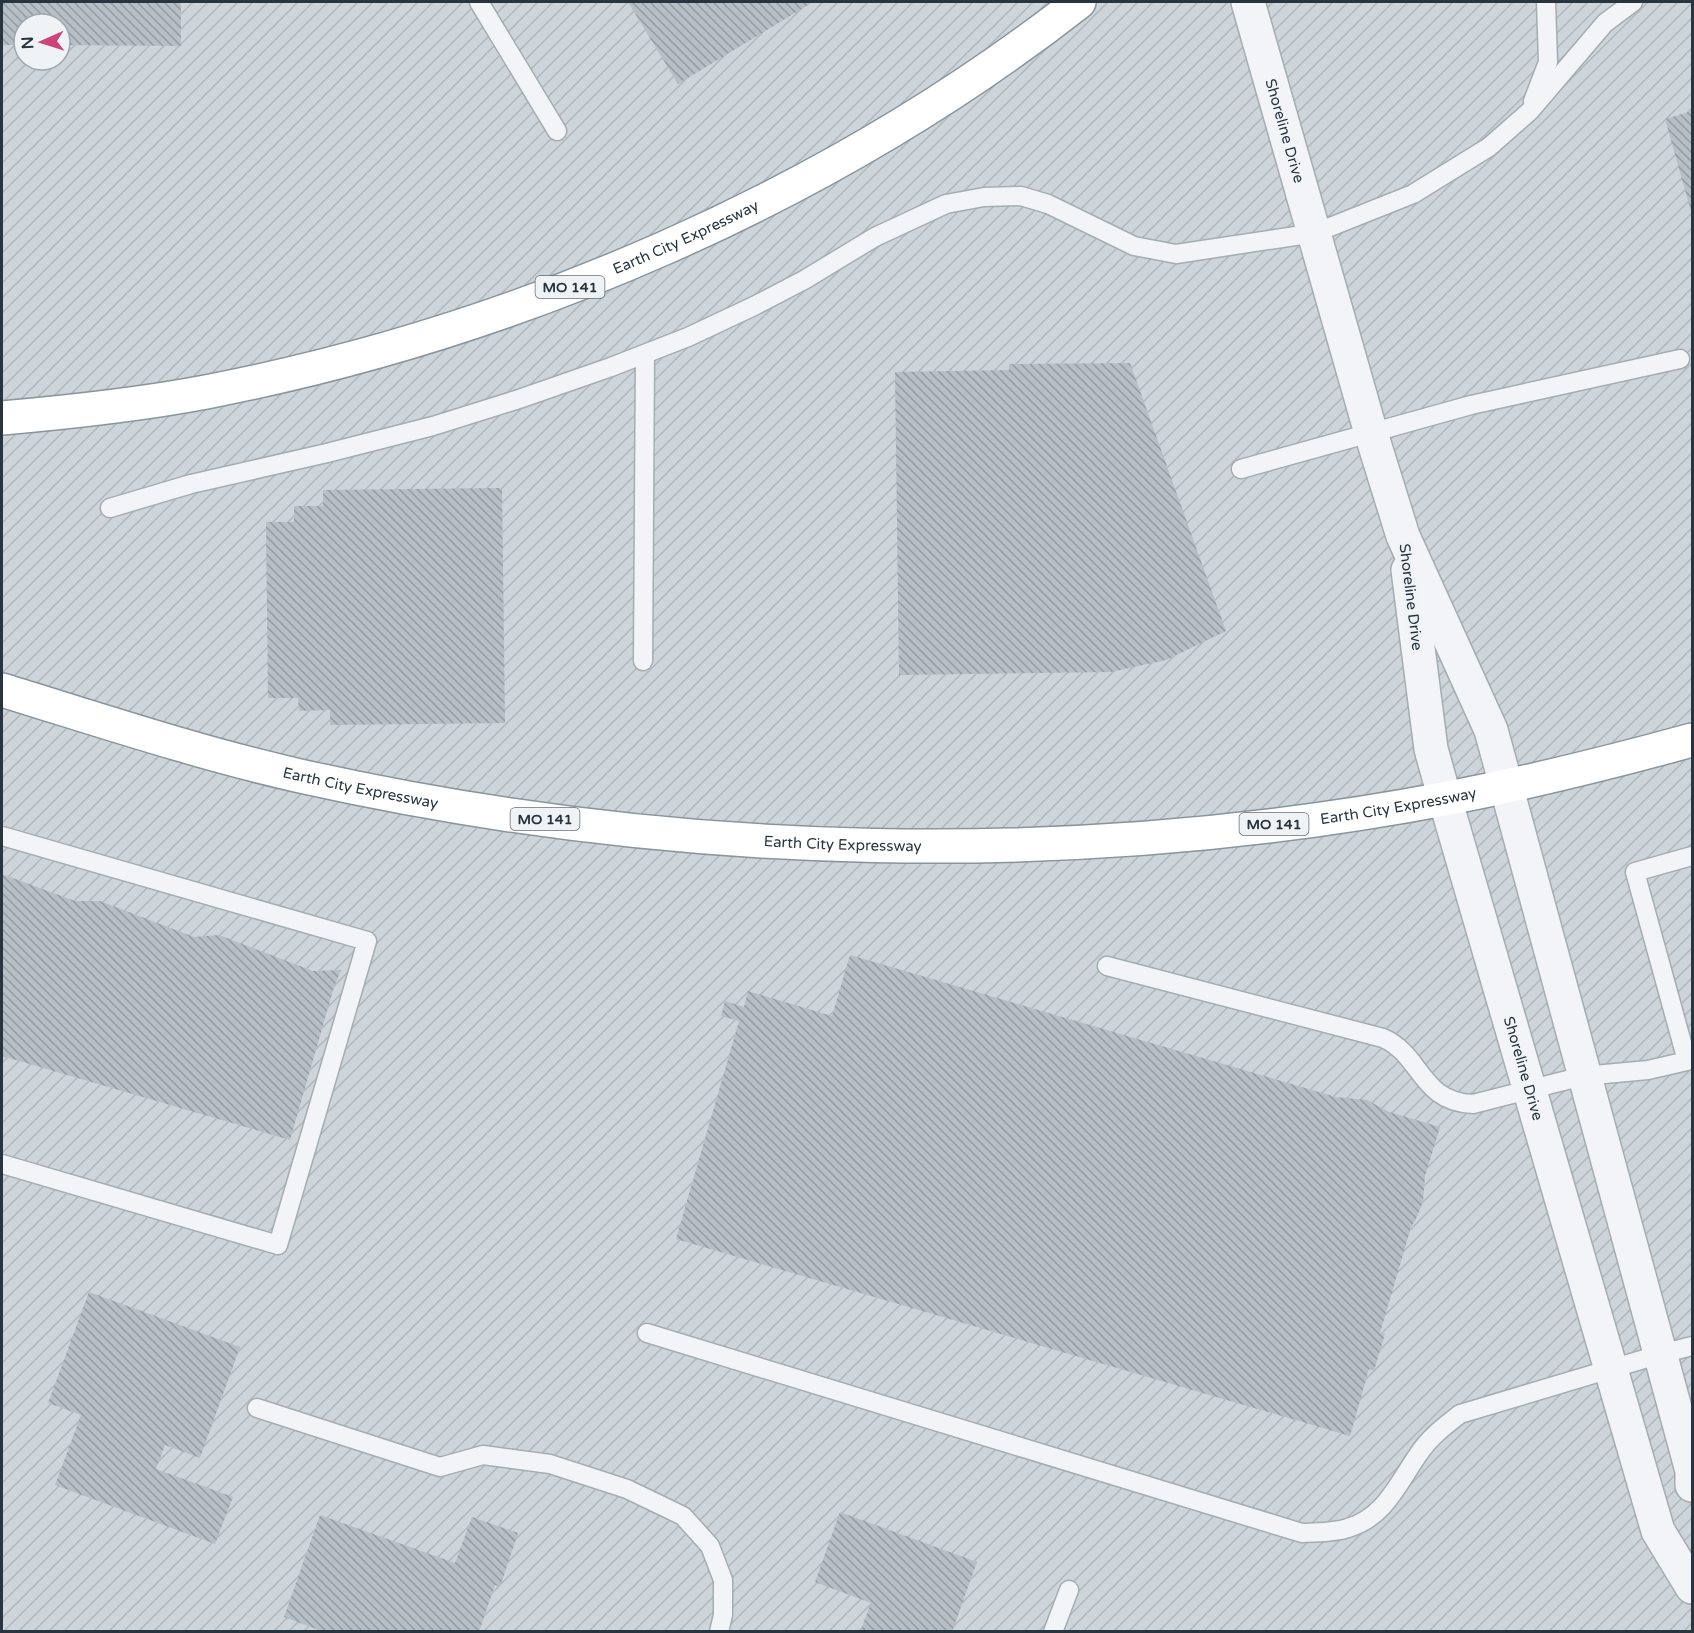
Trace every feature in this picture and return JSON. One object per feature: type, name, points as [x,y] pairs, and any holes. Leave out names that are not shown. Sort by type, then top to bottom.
[{"type":"highway","name":"Earth City Expressway","points":[[2,418],[87,410],[204,392],[296,372],[433,335],[543,298],[651,254],[757,204],[861,148],[959,87],[1079,2]]},
{"type":"highway","name":"Earth City Expressway","points":[[2,690],[183,746],[298,775],[413,799],[528,818],[645,831],[763,842],[881,846],[1000,845],[1102,840],[1203,833],[1299,821],[1444,799],[1692,740]]},
{"type":"street","name":"Shoreline Drive","points":[[1248,2],[1371,433],[1404,536],[1491,730],[1583,1076],[1661,1354],[1692,1471],[1692,1485]]},
{"type":"street","name":"Shoreline Drive","points":[[1404,536],[1431,749],[1444,799],[1658,1530],[1692,1587]]},
{"type":"lane","points":[[478,2],[557,131]]},
{"type":"lane","points":[[1530,111],[1548,62],[1546,2]]},
{"type":"lane","points":[[110,508],[191,484],[433,426],[519,399],[645,354],[754,306],[804,280],[875,237],[946,204],[984,197],[1021,196],[1048,204],[1134,246],[1176,254],[1315,233],[1413,194],[1489,147],[1530,111],[1605,23],[1633,2]]},
{"type":"lane","points":[[643,662],[645,354]]},
{"type":"lane","points":[[1241,469],[1471,405],[1680,359]]},
{"type":"lane","points":[[2,836],[367,941],[278,1245],[2,1164]]},
{"type":"lane","points":[[1107,966],[1383,1038],[1395,1043],[1435,1091],[1458,1103],[1473,1104],[1583,1076],[1648,1070],[1687,1061],[1635,872],[1692,856]]},
{"type":"lane","points":[[647,1333],[1302,1533],[1349,1528],[1374,1515],[1392,1497],[1420,1451],[1460,1414],[1692,1346]]},
{"type":"lane","points":[[257,1408],[440,1467],[483,1455],[549,1464],[627,1489],[683,1516],[710,1546],[723,1580],[723,1615],[719,1632]]},
{"type":"lane","points":[[1053,1632],[1069,1590]]},
{"type":"shaded area","points":[[2,2],[1692,2],[1692,1631],[2,1631]]},
{"type":"building","points":[[2,2],[181,2],[181,46],[72,45],[72,12],[12,12],[12,45],[2,45]]},
{"type":"building","points":[[628,2],[813,2],[678,84]]},
{"type":"building","points":[[1692,111],[1692,215],[1665,119]]},
{"type":"building","points":[[1130,363],[1226,631],[1166,660],[1111,672],[899,675],[895,372],[1009,370],[1009,364]]},
{"type":"building","points":[[502,488],[505,723],[330,725],[330,710],[299,711],[298,698],[268,698],[266,522],[294,522],[294,506],[323,506],[323,490]]},
{"type":"building","points":[[2,874],[75,901],[100,901],[194,937],[219,935],[313,971],[341,970],[334,987],[290,1140],[2,1056]]},
{"type":"building","points":[[850,955],[1336,1097],[1367,1100],[1389,1112],[1440,1127],[1425,1176],[1423,1202],[1411,1227],[1380,1333],[1385,1334],[1374,1371],[1369,1369],[1350,1436],[676,1239],[739,1021],[721,1016],[725,1001],[744,1007],[748,991],[832,1016]]},
{"type":"building","points":[[89,1292],[240,1347],[200,1458],[165,1445],[156,1469],[233,1497],[215,1544],[55,1485],[81,1415],[48,1403]]},
{"type":"building","points":[[840,1512],[977,1562],[952,1632],[860,1632],[871,1603],[815,1582]]},
{"type":"building","points":[[320,1515],[455,1563],[472,1517],[518,1533],[500,1587],[495,1585],[479,1632],[324,1632],[284,1617]]}]
